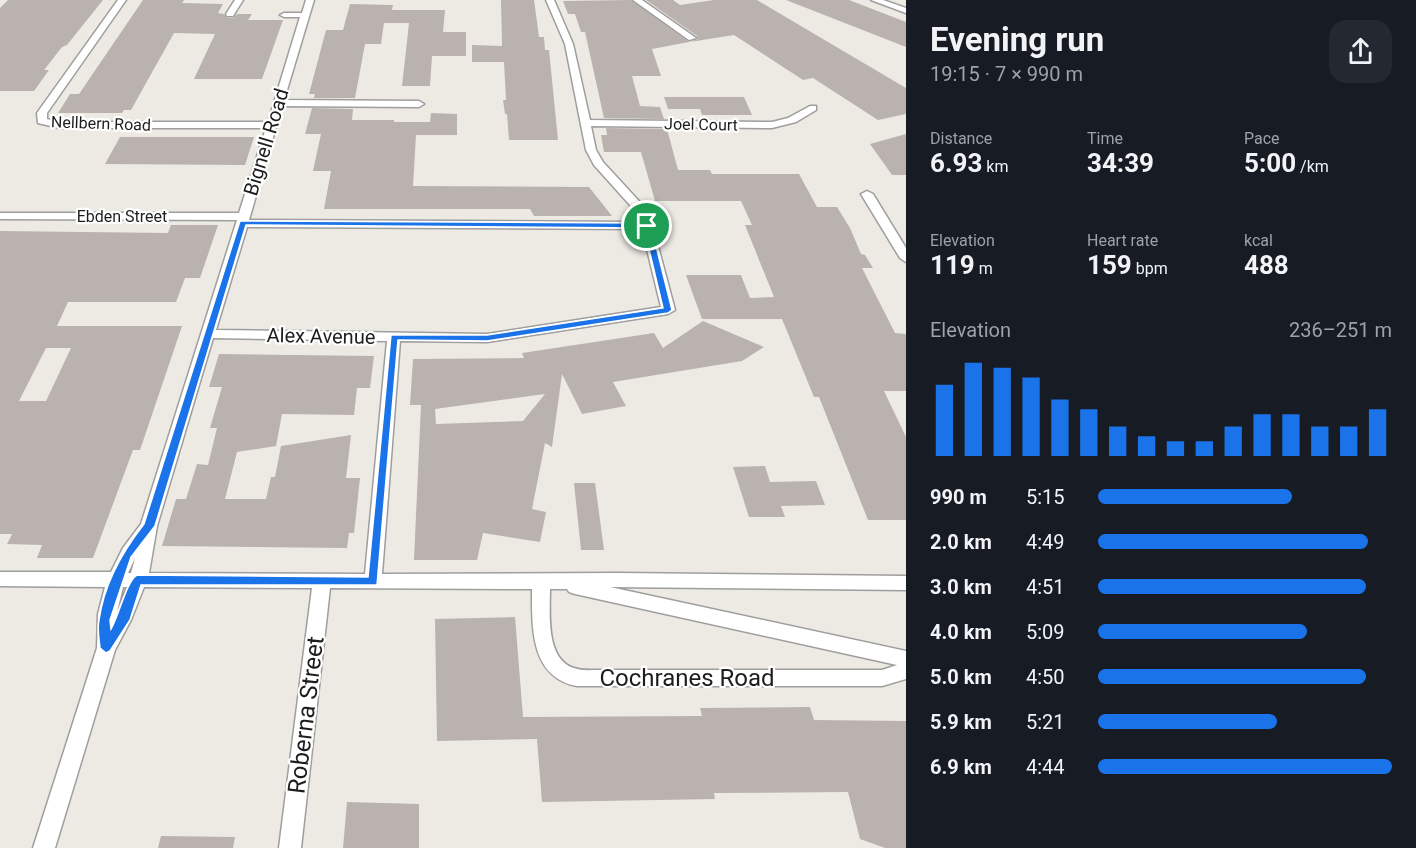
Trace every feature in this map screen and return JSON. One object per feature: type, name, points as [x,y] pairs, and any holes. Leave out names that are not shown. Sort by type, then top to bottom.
[{"type":"street","name":"Nellbern Road","points":[[122,0],[42,113],[41,119],[45,123],[271,125]]},
{"type":"street","points":[[230,14],[239,0]]},
{"type":"street","name":"Bignell Road","points":[[106,648],[124,620],[137,580],[149,526],[310,0]]},
{"type":"street","name":"Alex Avenue","points":[[209,334],[487,338],[668,310],[644,212],[593,156],[569,44],[550,0]]},
{"type":"street","points":[[637,0],[692,39]]},
{"type":"street","points":[[875,0],[906,11]]},
{"type":"street","points":[[284,15],[306,15]]},
{"type":"street","points":[[278,103],[419,104]]},
{"type":"street","name":"Joel Court","points":[[585,123],[772,124],[792,120],[813,108]]},
{"type":"street","points":[[166,125],[172,113]]},
{"type":"street","points":[[867,194],[906,258]]},
{"type":"street","name":"Ebden Street","points":[[0,216],[647,226]]},
{"type":"street","points":[[373,581],[394,337]]},
{"type":"street","name":"Bignell Road","points":[[106,648],[104,620],[116,580],[127,555],[149,526]]},
{"type":"street","points":[[0,579],[545,582],[617,579],[906,583]]},
{"type":"street","name":"Roberna Street","points":[[290,848],[322,581]]},
{"type":"street","points":[[545,582],[610,593],[906,659]]},
{"type":"street","name":"Cochranes Road","points":[[545,582],[542,616],[548,654],[560,670],[576,677],[598,679],[882,678],[894,676],[906,670]]},
{"type":"street","points":[[44,848],[106,648]]},
{"type":"building","points":[[8,0],[103,0],[44,70],[49,70],[34,91],[0,91],[0,8]]},
{"type":"building","points":[[143,0],[184,0],[182,3],[223,4],[218,13],[224,14],[227,18],[233,18],[237,14],[252,14],[248,20],[283,20],[262,79],[194,79],[215,34],[174,33],[131,110],[124,110],[122,113],[58,113],[70,94],[79,94]]},
{"type":"building","points":[[501,0],[534,0],[539,37],[544,37],[545,50],[549,50],[558,140],[509,140],[507,114],[505,114],[503,100],[506,100],[504,62],[472,62],[472,45],[502,46]]},
{"type":"building","points":[[631,0],[689,42],[652,49],[661,76],[632,76],[640,106],[660,107],[664,119],[604,118],[585,32],[581,32],[575,14],[568,14],[563,1]]},
{"type":"building","points":[[646,0],[673,0],[680,5],[714,0],[757,0],[906,88],[906,114],[878,120],[813,78],[803,80],[734,35],[690,42],[698,39],[697,36]]},
{"type":"building","points":[[786,0],[849,0],[906,22],[906,47]]},
{"type":"building","points":[[350,4],[393,5],[392,10],[445,10],[443,32],[466,32],[466,56],[432,56],[430,86],[402,86],[409,23],[384,23],[381,44],[365,44],[355,98],[314,98],[315,94],[309,94],[326,30],[343,30]]},
{"type":"building","points":[[664,97],[744,97],[752,115],[702,115],[700,109],[668,109]]},
{"type":"building","points":[[312,108],[353,109],[352,120],[394,120],[394,122],[430,122],[431,113],[457,114],[457,135],[416,135],[413,186],[589,187],[612,216],[534,216],[530,209],[324,209],[331,171],[313,171],[321,134],[305,134]]},
{"type":"building","points":[[606,128],[667,129],[678,170],[710,170],[712,174],[799,174],[817,207],[837,207],[850,228],[861,254],[865,255],[873,268],[862,268],[895,333],[906,334],[906,391],[884,391],[906,437],[906,520],[868,520],[819,397],[814,397],[782,319],[702,319],[686,275],[741,275],[750,298],[774,297],[745,225],[752,225],[741,201],[655,201],[641,152],[604,152],[601,135],[607,135]]},
{"type":"building","points":[[906,134],[906,175],[892,175],[870,144]]},
{"type":"building","points":[[120,137],[254,137],[245,165],[105,164]]},
{"type":"building","points":[[171,225],[218,225],[200,278],[185,278],[176,302],[68,302],[57,326],[182,326],[140,450],[133,450],[93,558],[37,558],[42,545],[7,544],[12,534],[0,534],[0,231],[168,233]],"holes":[[[46,348],[71,348],[46,401],[19,401]]]},
{"type":"building","points":[[703,321],[764,347],[742,361],[613,382],[626,406],[582,414],[562,374],[552,447],[545,443],[532,509],[546,512],[540,542],[483,533],[477,560],[414,560],[421,405],[410,405],[413,359],[524,358],[522,353],[654,333],[663,348]],"holes":[[[545,394],[523,421],[436,424],[435,409]]]},
{"type":"building","points":[[219,354],[374,356],[370,388],[357,388],[354,415],[282,414],[276,446],[237,452],[225,499],[266,499],[271,477],[275,477],[281,446],[351,435],[346,478],[360,478],[354,533],[349,533],[347,548],[162,546],[176,499],[186,499],[197,464],[208,465],[217,428],[210,428],[222,387],[209,387]]},
{"type":"building","points":[[765,466],[770,482],[816,481],[825,505],[781,506],[785,517],[749,517],[733,467]]},
{"type":"building","points":[[574,483],[595,483],[604,550],[581,550]]},
{"type":"building","points":[[515,617],[523,717],[702,716],[700,708],[810,707],[814,720],[906,721],[906,848],[885,848],[860,839],[848,792],[714,793],[715,799],[542,802],[537,739],[437,741],[435,619]]},
{"type":"building","points":[[347,802],[419,804],[419,848],[343,848]]},
{"type":"building","points":[[161,836],[235,837],[233,848],[158,848]]},
{"type":"route","points":[[243,223],[647,226],[668,310],[487,338],[394,337],[373,581],[137,580],[124,620],[106,648],[104,620],[116,580],[127,555],[149,526],[243,223]]}]
